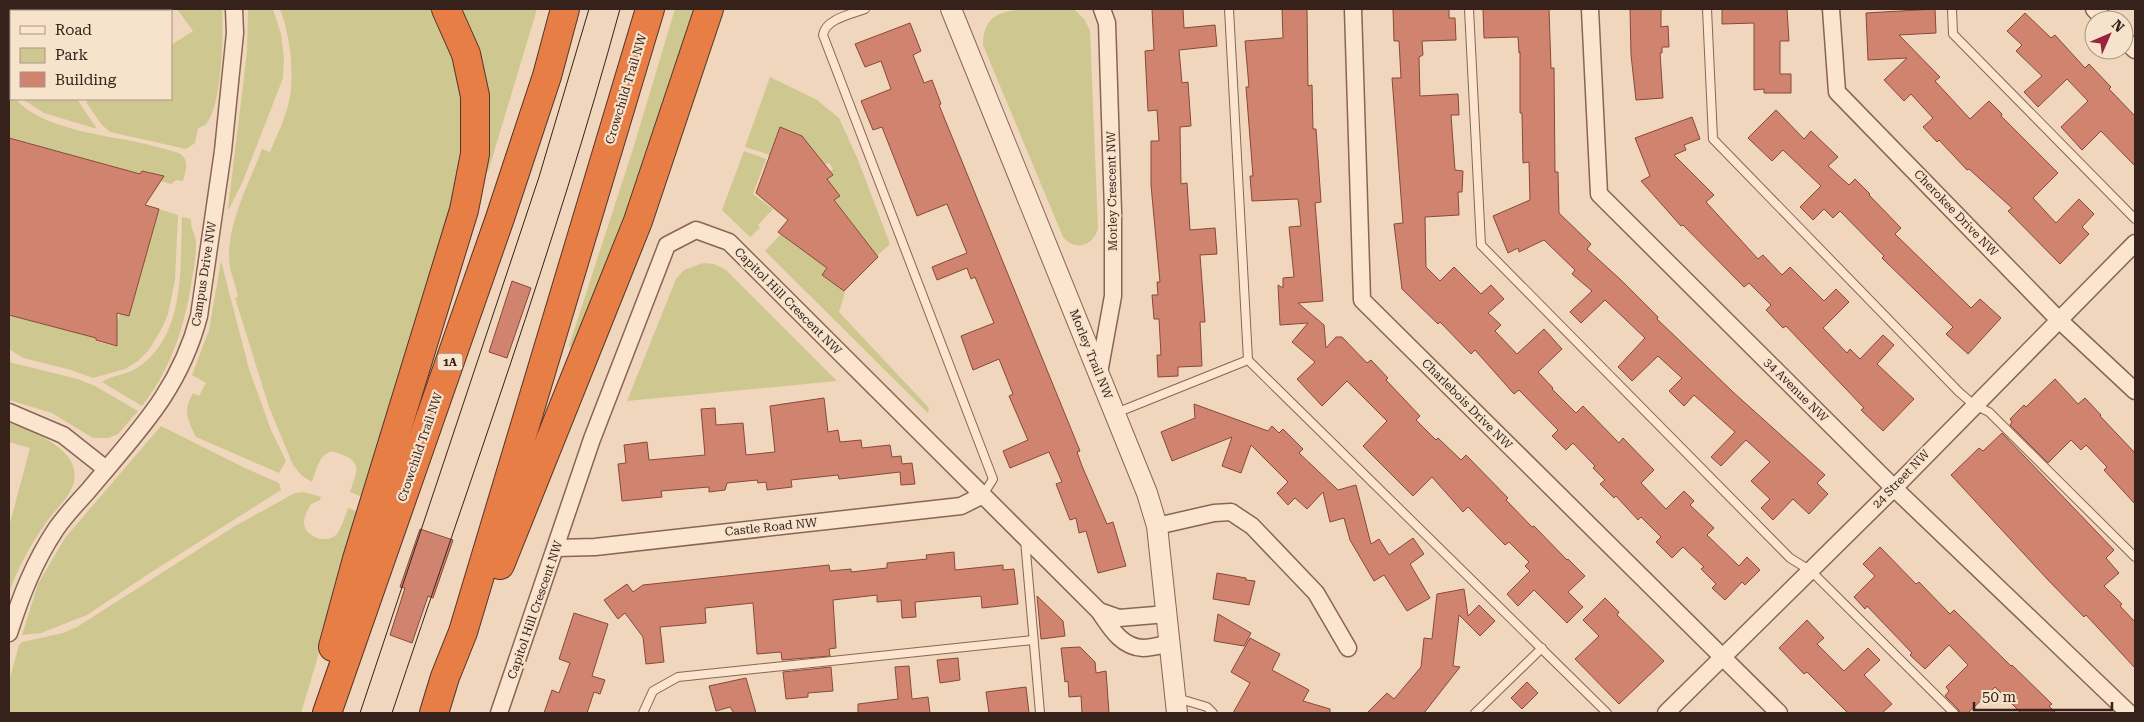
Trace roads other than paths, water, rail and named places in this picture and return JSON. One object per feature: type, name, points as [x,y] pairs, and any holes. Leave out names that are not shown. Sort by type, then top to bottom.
[{"type":"highway","points":[[323,713],[323,682],[357,559],[464,210],[475,154],[475,96],[466,54],[446,9]]},
{"type":"highway","name":"Crowchild Trail NW","points":[[327,713],[500,218],[547,76],[565,9]]},
{"type":"highway","name":"Crowchild Trail NW","points":[[434,713],[463,632],[650,9]]},
{"type":"highway","points":[[463,632],[495,576],[638,220],[709,9]]},
{"type":"street","name":"Campus Drive NW","points":[[9,633],[25,584],[40,555],[57,528],[160,404],[183,364],[193,338],[200,309],[223,151],[235,33],[234,9]]},
{"type":"street","name":"Morley Trail NW","points":[[951,9],[1147,493],[1157,526],[1176,706]]},
{"type":"street","name":"Morley Crescent NW","points":[[1099,373],[1112,296],[1113,212],[1107,23],[1102,9]]},
{"type":"street","name":"Charlebois Drive NW","points":[[1353,9],[1362,300],[1780,713]]},
{"type":"street","name":"34 Avenue NW","points":[[1590,9],[1599,194],[1894,488],[2129,713]]},
{"type":"street","name":"Cherokee Drive NW","points":[[1831,9],[1837,92],[2060,320],[2135,390]]},
{"type":"street","name":"Capitol Hill Crescent NW","points":[[499,713],[592,439],[667,245],[696,230],[729,242],[1099,611],[1117,636],[1128,644],[1143,648],[1170,643]]},
{"type":"street","name":"24 Street NW","points":[[1666,713],[1894,488],[2135,243]]},
{"type":"street","points":[[9,412],[64,435],[106,469]]},
{"type":"street","name":"Castle Road NW","points":[[556,548],[595,547],[960,506],[983,495]]},
{"type":"street","points":[[1157,526],[1214,513],[1231,512],[1252,526],[1316,593],[1348,648]]},
{"type":"street","name":"Capitol Hill Crescent NW","points":[[1099,611],[1119,618],[1167,614]]},
{"type":"lane","points":[[865,9],[832,23],[823,30],[822,35],[993,479],[983,495]]},
{"type":"lane","points":[[1229,9],[1248,360],[1607,713]]},
{"type":"lane","points":[[1469,9],[1481,245],[1790,558],[1811,571],[1954,713]]},
{"type":"lane","points":[[1707,9],[1713,139],[1952,385],[1974,405],[1989,412],[2135,557]]},
{"type":"lane","points":[[1952,9],[1953,34],[2135,219]]},
{"type":"lane","points":[[1115,413],[1248,360]]},
{"type":"lane","points":[[1024,538],[1040,713]]},
{"type":"lane","points":[[643,713],[653,691],[678,677],[1033,640]]},
{"type":"lane","points":[[1475,713],[1542,648]]},
{"type":"lane","points":[[1176,706],[1206,707],[1213,713]]},
{"type":"tram line","points":[[360,713],[539,177],[589,9]]},
{"type":"tram line","points":[[392,713],[540,275],[595,98],[620,9]]}]
